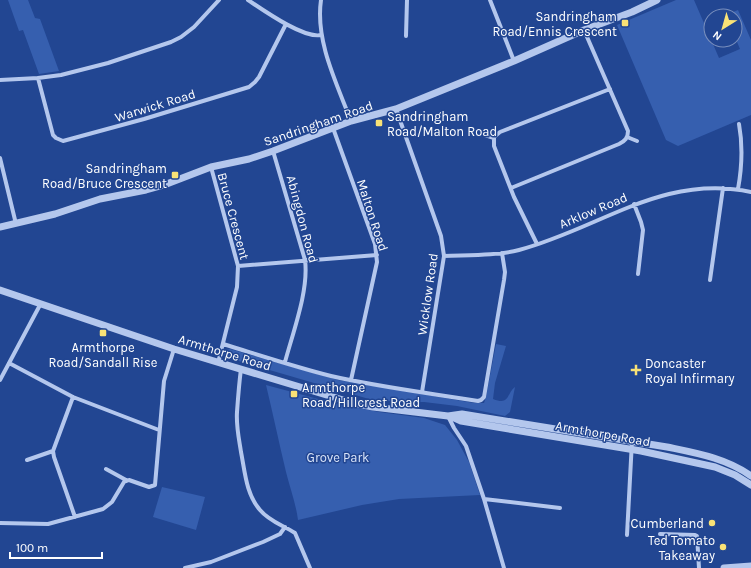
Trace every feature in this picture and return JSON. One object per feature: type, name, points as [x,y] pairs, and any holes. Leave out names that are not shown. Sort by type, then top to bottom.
[{"type":"street","points":[[0,80],[61,75],[98,66],[171,42],[181,37],[194,26],[219,0]]},
{"type":"street","points":[[248,0],[286,24],[312,35],[321,35]]},
{"type":"street","points":[[321,0],[321,35],[351,121]]},
{"type":"street","points":[[406,36],[407,0]]},
{"type":"street","points":[[490,0],[514,61]]},
{"type":"street","name":"Sandringham Road","points":[[0,228],[55,214],[100,199],[164,185],[211,167],[273,152],[351,121],[396,109],[514,61],[584,30],[632,12],[657,0]]},
{"type":"street","name":"Warwick Road","points":[[38,78],[53,135],[63,142],[249,87],[259,77],[286,24]]},
{"type":"street","points":[[511,188],[619,144],[627,137],[628,131],[584,30]]},
{"type":"street","points":[[537,244],[511,188],[494,146],[494,138],[496,134],[500,132],[610,88]]},
{"type":"street","name":"Wicklow Road","points":[[396,109],[441,236],[444,256],[422,392]]},
{"type":"street","points":[[738,189],[742,169],[742,140],[739,124]]},
{"type":"street","name":"Malton Road","points":[[333,128],[375,244],[377,255],[351,380]]},
{"type":"street","points":[[485,135],[494,138]]},
{"type":"street","points":[[627,137],[637,141]]},
{"type":"street","name":"Abingdon Road","points":[[273,152],[305,260],[306,270],[304,288],[285,362]]},
{"type":"street","points":[[0,158],[16,224]]},
{"type":"street","name":"Bruce Crescent","points":[[211,167],[238,266],[237,287],[218,363]]},
{"type":"street","name":"Arklow Road","points":[[444,256],[502,254],[537,244],[634,204],[661,195],[692,189],[708,188],[738,189],[751,192]]},
{"type":"street","points":[[710,280],[723,188]]},
{"type":"street","points":[[634,204],[643,230],[638,274]]},
{"type":"street","name":"Armthorpe Road","points":[[223,344],[320,373],[351,380],[478,401],[484,397],[504,280],[505,272],[502,254]]},
{"type":"street","points":[[238,266],[377,255]]},
{"type":"street","name":"Armthorpe Road","points":[[0,290],[174,350],[353,403],[373,407],[448,416],[461,421],[632,450],[715,467],[735,475],[751,485]]},
{"type":"street","points":[[0,380],[40,305]]},
{"type":"street","points":[[106,469],[126,480],[149,487],[155,486],[164,381],[174,350]]},
{"type":"street","points":[[9,364],[73,397],[159,430]]},
{"type":"street","points":[[241,369],[237,414],[238,432],[244,474],[250,494],[260,510],[275,523],[296,533],[310,568]]},
{"type":"street","points":[[73,397],[53,451],[75,517]]},
{"type":"street","name":"Armthorpe Road","points":[[448,416],[462,414],[632,440],[698,453],[729,463],[751,476]]},
{"type":"street","points":[[448,416],[466,446],[484,499],[504,568]]},
{"type":"street","points":[[628,535],[632,440]]},
{"type":"street","points":[[27,460],[53,451]]},
{"type":"street","points":[[0,523],[48,524],[103,509],[108,506],[126,480]]},
{"type":"street","points":[[484,499],[560,508]]},
{"type":"street","points":[[185,568],[211,562],[263,542],[280,534],[284,527]]},
{"type":"street","points":[[660,534],[695,534],[697,536],[699,568]]},
{"type":"street","points":[[724,568],[751,566]]},
{"type":"green space","points":[[8,0],[28,0],[35,18],[40,19],[59,71],[39,74],[23,30],[19,31]]},
{"type":"green space","points":[[676,0],[694,0],[703,21],[703,48],[715,48],[719,58],[740,48],[743,48],[743,22],[751,40],[751,115],[678,146],[666,140],[617,25]]},
{"type":"green space","points":[[496,344],[506,346],[495,383],[493,399],[498,401],[505,400],[515,387],[510,412],[505,416],[457,406],[424,402],[400,402],[369,399],[225,357],[224,355],[226,350],[230,349],[338,380],[474,403],[484,403]]},
{"type":"green space","name":"Grove Park","points":[[266,385],[333,403],[379,412],[424,418],[445,425],[457,440],[469,462],[480,495],[399,499],[362,505],[298,520]]},
{"type":"green space","points":[[162,487],[205,497],[196,530],[153,517]]},
{"type":"place","name":"Sandringham Road/Ennis Crescent","points":[[625,23]]},
{"type":"place","name":"Sandringham Road/Malton Road","points":[[379,123]]},
{"type":"place","name":"Sandringham Road/Bruce Crescent","points":[[175,175]]},
{"type":"place","name":"Armthorpe Road/Sandall Rise","points":[[103,333]]},
{"type":"place","name":"Doncaster Royal Infirmary","points":[[636,370]]},
{"type":"place","name":"Armthorpe Road/Hillcrest Road","points":[[294,394]]},
{"type":"place","name":"Cumberland","points":[[712,523]]},
{"type":"place","name":"Ted Tomato Takeaway","points":[[723,547]]}]
